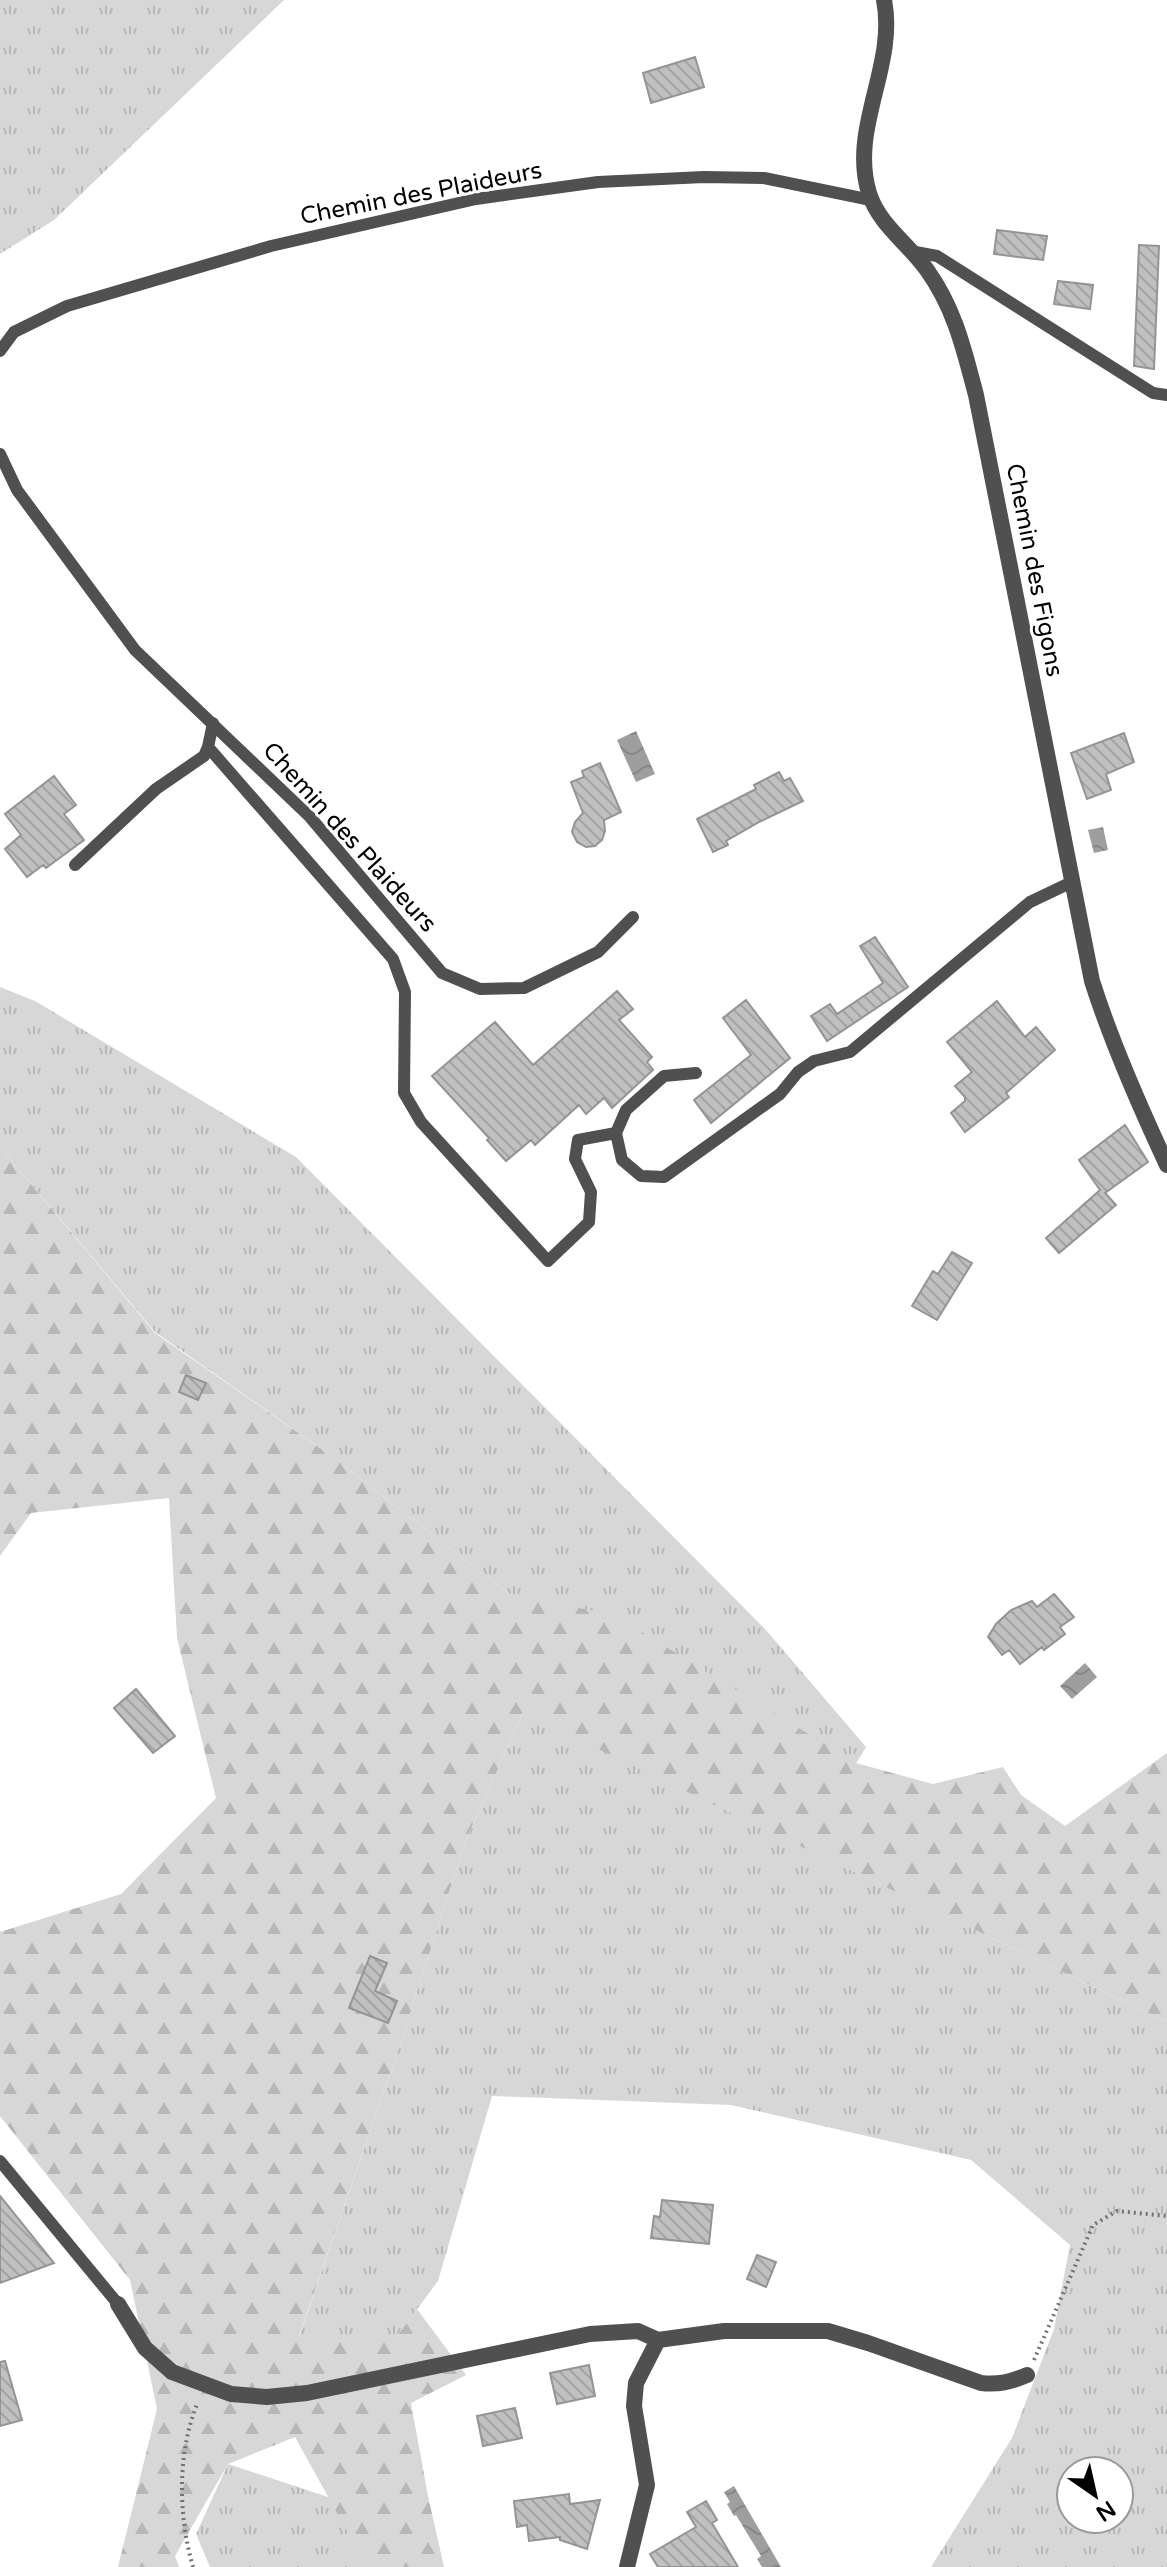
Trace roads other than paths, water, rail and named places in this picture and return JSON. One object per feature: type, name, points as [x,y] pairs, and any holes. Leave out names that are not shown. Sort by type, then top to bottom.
[{"type":"street","name":"Chemin des Figons","points":[[884,0],[888,18],[885,53],[863,145],[868,190],[877,214],[927,270],[956,320],[976,395],[1092,981],[1103,1017],[1167,1165]]},
{"type":"street","points":[[118,2304],[145,2348],[172,2372],[231,2394],[267,2397],[307,2393],[590,2334],[638,2331],[658,2340],[724,2331],[828,2331],[981,2383],[1011,2382],[1027,2375]]},
{"type":"street","points":[[627,2567],[647,2485],[634,2406],[636,2383],[658,2340]]},
{"type":"lane","name":"Chemin des Plaideurs","points":[[0,351],[14,332],[67,306],[271,246],[476,199],[598,182],[704,177],[764,178],[871,200]]},
{"type":"lane","points":[[910,251],[937,256],[1153,393],[1167,395]]},
{"type":"lane","name":"Chemin des Plaideurs","points":[[0,454],[17,490],[135,650],[310,817],[442,973],[480,989],[524,988],[598,952],[633,917]]},
{"type":"lane","points":[[75,865],[156,789],[204,756],[213,723]]},
{"type":"lane","points":[[208,747],[393,959],[405,992],[404,1093],[421,1122],[548,1261],[589,1222],[591,1192],[575,1159],[578,1140],[616,1133]]},
{"type":"lane","points":[[696,1073],[664,1076],[626,1110],[616,1133],[622,1160],[641,1176],[664,1177],[780,1094],[798,1072],[814,1061],[850,1052],[1030,902],[1072,882]]},
{"type":"lane","points":[[0,2161],[118,2304]]},
{"type":"water","points":[[636,731],[655,774],[636,782],[617,740]]},
{"type":"water","points":[[1103,827],[1108,850],[1094,853],[1088,830]]},
{"type":"water","points":[[1085,1663],[1097,1677],[1072,1699],[1060,1686]]},
{"type":"water","points":[[734,2486],[781,2567],[762,2567],[757,2559],[761,2556],[727,2504],[730,2502],[724,2492]]}]
